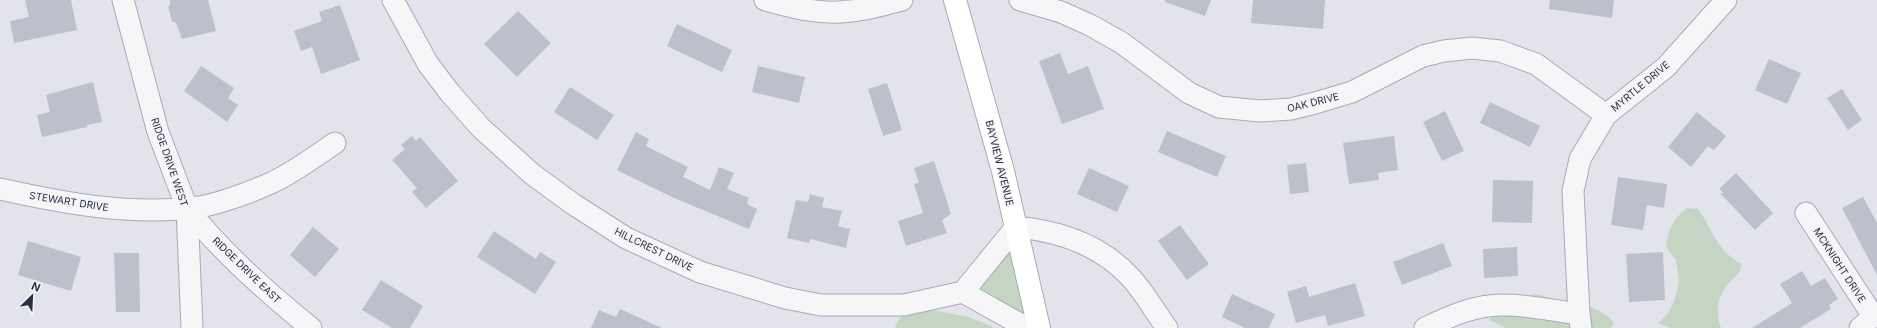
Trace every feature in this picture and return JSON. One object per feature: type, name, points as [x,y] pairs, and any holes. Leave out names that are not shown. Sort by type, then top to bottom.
[{"type":"main road","name":"BAYVIEW AVENUE","points":[[954,0],[1004,171],[1039,328]]},
{"type":"street","name":"RIDGE DRIVE WEST","points":[[123,0],[158,132],[187,208],[192,328]]},
{"type":"street","name":"HILLCREST DRIVE","points":[[393,0],[428,64],[450,93],[481,128],[532,174],[573,204],[626,238],[700,272],[728,282],[785,298],[821,305],[904,305],[963,292]]},
{"type":"street","points":[[765,0],[792,8],[825,12],[851,11],[902,0]]},
{"type":"street","name":"OAK DRIVE","points":[[1020,0],[1061,12],[1090,25],[1122,43],[1189,93],[1219,107],[1260,111],[1291,109],[1309,105],[1352,92],[1423,56],[1444,51],[1472,48],[1500,51],[1536,64],[1606,115]]},
{"type":"street","name":"MYRTLE DRIVE","points":[[1580,321],[1573,192],[1580,159],[1606,115],[1666,67],[1726,0]]},
{"type":"street","name":"STEWART DRIVE","points":[[0,189],[98,208],[187,208],[232,198],[271,183],[306,163],[335,143]]},
{"type":"street","name":"RIDGE DRIVE EAST","points":[[187,208],[204,229],[284,307],[311,328]]},
{"type":"street","name":"MCKNIGHT DRIVE","points":[[1806,213],[1870,319]]},
{"type":"street","points":[[1027,328],[963,292],[1016,227],[1040,229],[1071,237],[1092,247],[1131,278],[1167,328]]},
{"type":"street","points":[[1425,328],[1443,319],[1471,309],[1505,305],[1580,321]]},
{"type":"green space","points":[[1687,208],[1698,209],[1721,247],[1733,259],[1742,264],[1738,273],[1724,289],[1719,300],[1718,316],[1721,328],[1670,328],[1658,323],[1669,312],[1679,283],[1676,260],[1666,247],[1668,235],[1675,220]]},
{"type":"green space","points":[[1015,235],[1036,328],[967,291]]},
{"type":"green space","points":[[1535,294],[1586,305],[1596,309],[1614,322],[1611,328],[1506,328],[1489,320],[1510,300]]},
{"type":"green space","points":[[921,308],[969,317],[995,328],[895,328],[902,317],[909,312]]},
{"type":"building","points":[[25,0],[71,0],[77,30],[14,43],[10,21],[29,17]]},
{"type":"building","points":[[170,0],[208,0],[216,31],[182,39],[176,23],[172,21],[168,6],[170,6]]},
{"type":"building","points":[[1165,0],[1211,0],[1205,16],[1165,2]]},
{"type":"building","points":[[1253,0],[1325,0],[1323,29],[1251,23]]},
{"type":"building","points":[[1550,0],[1614,0],[1612,18],[1549,9]]},
{"type":"building","points":[[340,5],[360,60],[321,74],[312,47],[301,51],[294,31],[322,21],[319,12]]},
{"type":"building","points":[[518,11],[551,43],[517,77],[484,44]]},
{"type":"building","points":[[677,24],[732,50],[722,72],[667,46]]},
{"type":"building","points":[[1060,53],[1068,74],[1088,66],[1104,109],[1062,124],[1039,61]]},
{"type":"building","points":[[1769,59],[1801,73],[1787,104],[1755,90]]},
{"type":"building","points":[[201,66],[234,88],[228,98],[238,105],[227,122],[184,91]]},
{"type":"building","points":[[758,66],[805,77],[799,103],[752,92]]},
{"type":"building","points":[[93,82],[102,122],[87,125],[87,127],[42,137],[37,115],[50,112],[46,95]]},
{"type":"building","points":[[887,83],[902,130],[883,136],[868,89]]},
{"type":"building","points":[[570,87],[614,115],[597,140],[554,112]]},
{"type":"building","points":[[1842,89],[1862,120],[1848,130],[1827,98]]},
{"type":"building","points":[[1490,102],[1540,126],[1530,147],[1480,123]]},
{"type":"building","points":[[1445,111],[1464,151],[1442,161],[1423,122]]},
{"type":"building","points":[[1697,112],[1726,136],[1714,150],[1708,146],[1691,167],[1668,147]]},
{"type":"building","points":[[1167,131],[1226,156],[1217,177],[1158,152]]},
{"type":"building","points":[[636,132],[649,139],[646,146],[688,167],[683,177],[710,190],[719,167],[734,173],[727,189],[749,198],[747,204],[757,209],[749,229],[674,198],[617,170]]},
{"type":"building","points":[[412,136],[416,141],[420,137],[458,181],[426,208],[412,192],[417,188],[392,160],[405,149],[401,145]]},
{"type":"building","points":[[1394,136],[1398,170],[1378,173],[1379,180],[1349,184],[1343,143]]},
{"type":"building","points":[[934,161],[951,214],[942,220],[947,233],[906,246],[898,221],[923,213],[914,184],[919,183],[914,168]]},
{"type":"building","points":[[1306,163],[1309,192],[1290,194],[1287,165]]},
{"type":"building","points":[[1089,168],[1129,186],[1117,212],[1077,194]]},
{"type":"building","points":[[1736,173],[1773,213],[1755,230],[1720,193],[1724,193],[1719,189]]},
{"type":"building","points":[[1618,177],[1667,184],[1664,208],[1647,205],[1643,230],[1611,225]]},
{"type":"building","points":[[1493,180],[1533,181],[1532,223],[1492,222]]},
{"type":"building","points":[[810,194],[824,198],[822,207],[842,211],[838,226],[850,229],[846,248],[810,239],[809,243],[787,238],[796,200],[808,202]]},
{"type":"building","points":[[1863,197],[1877,223],[1877,275],[1842,208]]},
{"type":"building","points":[[1180,225],[1209,264],[1187,280],[1158,241]]},
{"type":"building","points":[[313,227],[339,249],[315,277],[290,255]]},
{"type":"building","points":[[494,231],[536,259],[540,252],[556,262],[535,294],[477,257]]},
{"type":"building","points":[[28,241],[81,257],[71,291],[18,275]]},
{"type":"building","points":[[1443,243],[1452,266],[1402,285],[1393,262]]},
{"type":"building","points":[[1517,247],[1518,276],[1484,278],[1483,249]]},
{"type":"building","points":[[1663,252],[1665,300],[1629,302],[1626,254]]},
{"type":"building","points":[[114,253],[139,253],[140,312],[116,312]]},
{"type":"building","points":[[1802,271],[1811,286],[1825,278],[1838,299],[1829,305],[1831,309],[1800,328],[1752,328],[1792,303],[1780,284]]},
{"type":"building","points":[[381,280],[423,306],[410,328],[392,328],[362,310]]},
{"type":"building","points":[[1355,283],[1365,316],[1328,326],[1325,315],[1296,323],[1287,292],[1306,286],[1309,297]]},
{"type":"building","points":[[1232,294],[1275,314],[1269,328],[1245,328],[1222,317]]},
{"type":"building","points":[[620,309],[662,328],[591,328],[599,310],[616,317]]}]
